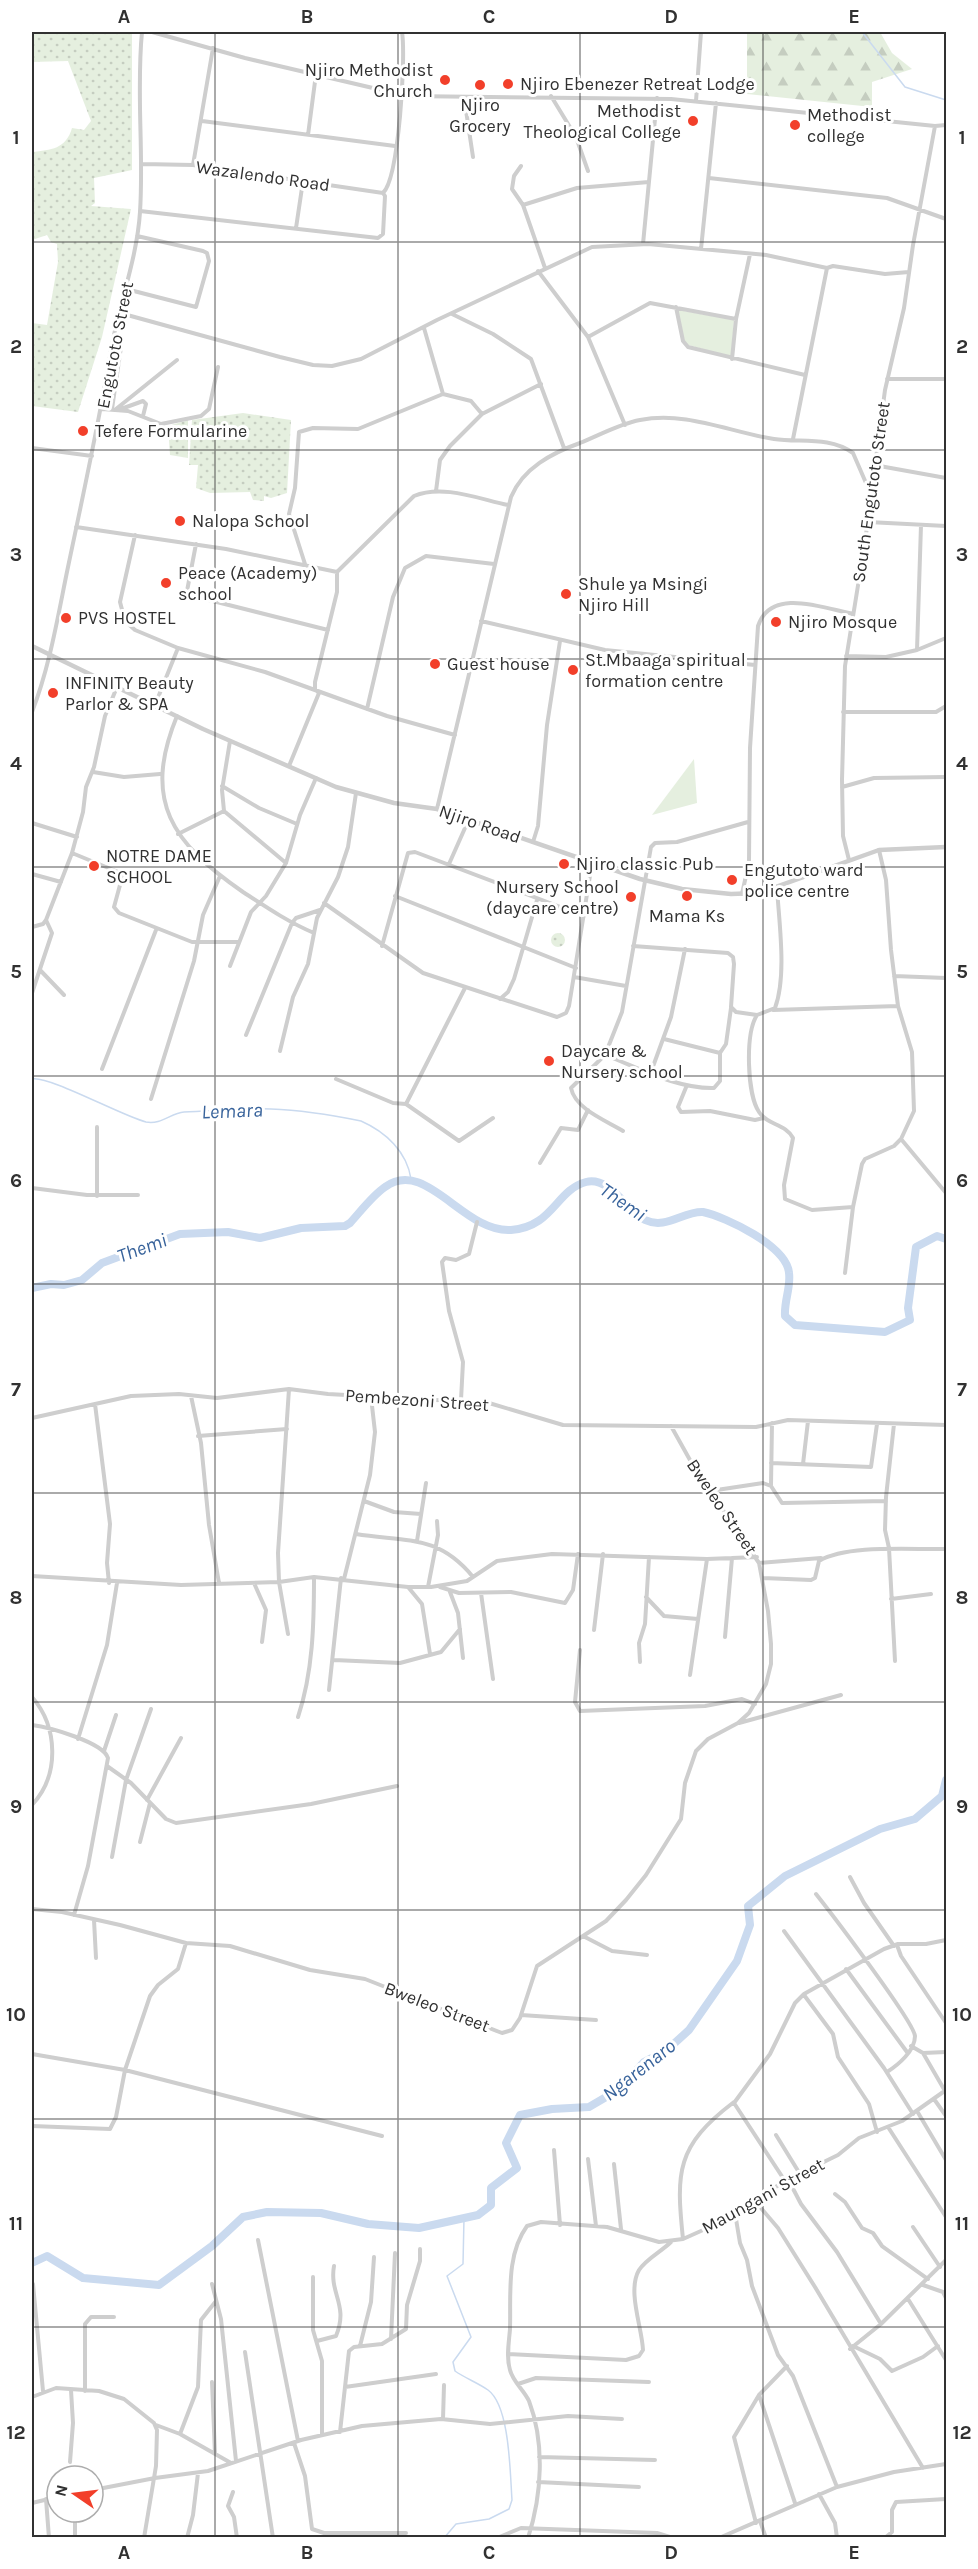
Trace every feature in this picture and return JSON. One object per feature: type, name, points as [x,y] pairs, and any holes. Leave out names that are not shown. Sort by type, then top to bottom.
[{"type":"street","name":"Engutoto Street","points":[[32,712],[49,654],[102,409],[111,346],[137,236],[142,164],[139,129],[142,32]]},
{"type":"street","points":[[152,32],[401,95],[657,98],[935,126],[946,124]]},
{"type":"street","points":[[140,211],[381,237],[384,224],[385,196],[383,193],[391,182],[396,147],[401,95],[402,32]]},
{"type":"street","points":[[696,101],[701,32]]},
{"type":"street","points":[[193,165],[213,48]]},
{"type":"street","points":[[308,135],[316,74]]},
{"type":"street","points":[[551,95],[576,136],[588,171]]},
{"type":"street","points":[[464,97],[472,157]]},
{"type":"street","points":[[643,244],[657,98]]},
{"type":"street","points":[[701,249],[716,103]]},
{"type":"street","points":[[202,121],[396,147]]},
{"type":"street","name":"South Engutoto Street","points":[[849,860],[843,836],[842,787],[846,656],[868,522],[887,378],[902,319],[935,126]]},
{"type":"street","name":"Wazalendo Road","points":[[142,164],[193,165],[383,193]]},
{"type":"street","points":[[521,166],[514,176],[512,189],[523,205],[545,268]]},
{"type":"street","points":[[709,178],[854,192],[887,198],[946,219]]},
{"type":"street","points":[[296,228],[303,181]]},
{"type":"street","points":[[523,205],[578,188],[649,182]]},
{"type":"street","points":[[126,289],[196,307],[209,261],[207,253],[137,236]]},
{"type":"street","points":[[120,313],[322,367],[361,359],[538,271],[592,247],[643,244],[784,258],[827,268],[837,267],[885,274],[909,272]]},
{"type":"street","points":[[732,359],[736,319],[750,254]]},
{"type":"street","points":[[793,439],[827,268]]},
{"type":"street","points":[[538,271],[588,337],[625,425]]},
{"type":"street","points":[[588,337],[647,304],[676,307],[736,319]]},
{"type":"street","points":[[676,307],[685,345],[732,359],[805,375]]},
{"type":"street","points":[[452,313],[494,334],[528,356],[541,384],[564,448]]},
{"type":"street","points":[[424,328],[443,394]]},
{"type":"street","points":[[116,409],[121,347]]},
{"type":"street","points":[[116,409],[177,360]]},
{"type":"street","points":[[102,409],[116,409],[143,416],[157,423],[168,424],[205,414],[218,367]]},
{"type":"street","points":[[887,378],[946,379]]},
{"type":"street","points":[[436,491],[440,460],[444,452],[482,414],[541,384]]},
{"type":"street","points":[[305,564],[290,514],[295,488],[299,432],[322,428],[358,429],[443,394],[471,401],[482,414]]},
{"type":"street","points":[[116,409],[143,401],[146,404],[143,416]]},
{"type":"street","points":[[437,809],[509,506],[514,490],[533,467],[564,448],[625,425],[639,420],[663,418],[698,421],[770,438],[836,445],[852,452],[859,462],[866,483],[871,487]]},
{"type":"street","points":[[32,448],[92,456]]},
{"type":"street","points":[[874,465],[946,478]]},
{"type":"street","points":[[319,693],[315,689],[315,682],[338,592],[337,572],[414,496],[436,491],[509,506]]},
{"type":"street","points":[[868,522],[946,526]]},
{"type":"street","points":[[917,650],[921,525]]},
{"type":"street","points":[[76,527],[196,544],[337,572]]},
{"type":"street","points":[[135,535],[120,602],[121,613],[125,621],[135,630],[178,648],[265,672],[367,709],[455,735]]},
{"type":"street","points":[[196,544],[187,591],[189,595],[328,630]]},
{"type":"street","points":[[367,709],[393,597],[405,568],[426,556],[494,564]]},
{"type":"street","points":[[742,894],[748,862],[758,626],[768,610],[789,602],[853,614]]},
{"type":"street","points":[[481,621],[605,650],[755,665]]},
{"type":"street","points":[[846,656],[886,657],[917,650],[946,638]]},
{"type":"street","points":[[533,842],[538,826],[547,725],[560,641]]},
{"type":"street","name":"Njiro Road","points":[[32,646],[230,741],[316,778],[356,793],[394,803],[437,809],[644,880],[702,892],[742,894],[777,888],[879,850],[946,847]]},
{"type":"street","points":[[155,705],[178,648]]},
{"type":"street","points":[[32,927],[43,924],[46,920],[72,853],[105,716],[117,687]]},
{"type":"street","points":[[289,766],[319,693]]},
{"type":"street","points":[[843,712],[936,712],[946,706]]},
{"type":"street","points":[[177,715],[165,748],[160,774],[167,809],[178,834],[220,876],[292,923],[314,933]]},
{"type":"street","points":[[230,741],[222,786],[224,811],[286,863]]},
{"type":"street","points":[[93,772],[124,777],[160,774]]},
{"type":"street","points":[[842,787],[874,778],[946,777]]},
{"type":"street","points":[[230,966],[251,912],[266,896],[286,863],[297,824],[316,778]]},
{"type":"street","points":[[222,786],[259,808],[297,824]]},
{"type":"street","points":[[280,1051],[293,997],[308,964],[321,910],[337,879],[348,847],[356,793]]},
{"type":"street","points":[[178,834],[224,811]]},
{"type":"street","points":[[449,864],[469,819]]},
{"type":"street","points":[[623,1131],[588,1110],[578,1101],[571,1088],[605,1055],[622,1012],[651,847],[655,843],[677,842],[748,822]]},
{"type":"street","points":[[32,823],[77,837]]},
{"type":"street","points":[[845,1273],[853,1208],[863,1161],[894,1146],[901,1140],[914,1111],[914,1075],[910,1045],[898,1006],[886,880],[879,850]]},
{"type":"street","points":[[382,946],[408,854],[415,852],[584,916]]},
{"type":"street","points":[[72,853],[123,873],[114,909],[156,930],[197,942],[238,942]]},
{"type":"street","points":[[324,903],[423,973],[540,1014],[562,1016],[568,1010],[592,863]]},
{"type":"street","points":[[32,874],[61,882]]},
{"type":"street","points":[[151,1099],[203,915],[220,876]]},
{"type":"street","points":[[773,1010],[778,997],[779,979],[777,888]]},
{"type":"street","points":[[395,896],[576,968]]},
{"type":"street","points":[[499,999],[505,996],[511,987],[537,900]]},
{"type":"street","points":[[246,1035],[292,923],[296,918],[321,910]]},
{"type":"street","points":[[32,993],[52,933],[46,920]]},
{"type":"street","points":[[102,1069],[156,930]]},
{"type":"street","points":[[605,1055],[687,1085],[706,1088],[718,1085],[720,1053],[726,1044],[731,1007],[733,957],[729,953],[633,946]]},
{"type":"street","points":[[651,1072],[677,995],[685,949]]},
{"type":"street","points":[[40,970],[64,995]]},
{"type":"street","points":[[894,976],[946,978]]},
{"type":"street","points":[[574,977],[626,986]]},
{"type":"street","points":[[406,1104],[438,1036],[465,988]]},
{"type":"street","points":[[731,1007],[736,1012],[756,1015],[773,1010],[898,1006]]},
{"type":"street","points":[[756,1015],[751,1028],[749,1067],[754,1098],[759,1112],[765,1118],[787,1130],[793,1138],[784,1185],[785,1199],[812,1210],[853,1208]]},
{"type":"street","points":[[664,1039],[720,1053]]},
{"type":"street","points":[[336,1079],[393,1103],[406,1104],[459,1141],[493,1118]]},
{"type":"street","points":[[687,1085],[678,1107],[681,1112],[710,1111],[755,1120],[765,1118]]},
{"type":"street","points":[[540,1163],[561,1128],[578,1130],[588,1110]]},
{"type":"street","points":[[97,1126],[97,1196]]},
{"type":"street","points":[[901,1140],[946,1193]]},
{"type":"street","points":[[32,1188],[97,1196],[138,1195]]},
{"type":"street","points":[[461,1400],[463,1362],[446,1300],[442,1262],[445,1258],[456,1260],[469,1254],[477,1222]]},
{"type":"street","points":[[288,1634],[279,1582],[279,1519],[289,1389]]},
{"type":"street","name":"Pembezoni Street","points":[[32,1418],[146,1394],[217,1398],[289,1389],[371,1397],[489,1403],[563,1425],[756,1427],[773,1422],[808,1421],[946,1425]]},
{"type":"street","points":[[191,1396],[219,1583]]},
{"type":"street","points":[[329,1690],[343,1578],[364,1502],[375,1436],[371,1397]]},
{"type":"street","points":[[95,1404],[110,1524],[107,1563],[109,1583]]},
{"type":"street","points":[[803,1464],[808,1421]]},
{"type":"street","points":[[773,1422],[771,1486],[779,1501],[785,1503],[886,1501]]},
{"type":"street","points":[[771,1463],[871,1467],[877,1424]]},
{"type":"street","points":[[894,1424],[885,1530],[889,1548],[895,1661]]},
{"type":"street","name":"Bweleo Street","points":[[32,1909],[74,1915],[186,1943],[230,1946],[309,1970],[365,1979],[502,2033],[512,2030],[521,2014],[537,1966],[549,1955],[583,1936],[619,1908],[669,1841],[684,1811],[685,1783],[696,1751],[708,1739],[738,1723],[755,1704],[766,1684],[771,1664],[768,1611],[757,1557],[710,1491],[671,1426]]},
{"type":"street","points":[[198,1436],[287,1429]]},
{"type":"street","points":[[417,1541],[426,1483]]},
{"type":"street","points":[[710,1491],[757,1483],[771,1486]]},
{"type":"street","points":[[364,1502],[394,1512],[421,1514]]},
{"type":"street","points":[[428,1587],[437,1521]]},
{"type":"street","points":[[356,1534],[417,1541],[435,1546],[460,1560],[473,1577]]},
{"type":"street","points":[[759,1563],[822,1558],[889,1548],[946,1549]]},
{"type":"street","points":[[32,1576],[109,1583],[181,1586],[279,1582],[314,1577],[428,1587],[467,1581],[500,1560],[552,1554],[707,1559],[757,1557]]},
{"type":"street","points":[[439,1586],[449,1592],[511,1592],[565,1603],[573,1590],[578,1554]]},
{"type":"street","points":[[594,1630],[603,1554]]},
{"type":"street","points":[[640,1662],[639,1643],[645,1624],[649,1557]]},
{"type":"street","points":[[725,1637],[732,1558]]},
{"type":"street","points":[[763,1578],[811,1580],[815,1578],[822,1558]]},
{"type":"street","points":[[690,1675],[707,1559]]},
{"type":"street","points":[[298,1717],[307,1683],[313,1644],[314,1577]]},
{"type":"street","points":[[254,1582],[266,1610],[262,1642]]},
{"type":"street","points":[[78,1739],[108,1645],[117,1583]]},
{"type":"street","points":[[408,1587],[422,1604],[430,1654]]},
{"type":"street","points":[[449,1592],[457,1607],[463,1658]]},
{"type":"street","points":[[481,1593],[493,1680]]},
{"type":"street","points":[[891,1599],[931,1594]]},
{"type":"street","points":[[646,1597],[664,1616],[698,1619]]},
{"type":"street","points":[[334,1660],[400,1663],[441,1652],[460,1629]]},
{"type":"street","points":[[580,1650],[575,1702],[580,1711],[705,1706],[742,1699],[755,1704]]},
{"type":"street","points":[[738,1723],[841,1695]]},
{"type":"street","points":[[32,1697],[51,1728],[49,1780],[32,1805]]},
{"type":"street","points":[[112,1857],[126,1780],[151,1709]]},
{"type":"street","points":[[74,1915],[88,1866],[107,1766],[104,1751],[116,1715]]},
{"type":"street","points":[[32,1725],[51,1728],[104,1751]]},
{"type":"street","points":[[140,1842],[148,1801],[181,1738]]},
{"type":"street","points":[[107,1766],[126,1780],[170,1821],[187,1823],[311,1804],[397,1786]]},
{"type":"street","points":[[850,1876],[864,1903],[895,1945],[946,2023]]},
{"type":"street","points":[[816,1894],[914,2033],[911,2046],[903,2061],[887,2072]]},
{"type":"street","points":[[94,1920],[98,1948],[96,1958]]},
{"type":"street","points":[[784,1931],[824,1982],[946,2160]]},
{"type":"street","points":[[583,1936],[612,1951],[647,1955]]},
{"type":"street","points":[[683,2239],[678,2199],[683,2163],[699,2134],[734,2101],[770,2054],[795,2003],[804,1994],[846,1969],[895,1945],[926,1944],[946,1940]]},
{"type":"street","points":[[32,2126],[110,2128],[116,2117],[125,2070],[150,1996],[158,1985],[178,1969],[186,1943]]},
{"type":"street","points":[[846,1969],[907,2052]]},
{"type":"street","points":[[804,1994],[832,2034],[838,2057],[868,2104],[877,2132]]},
{"type":"street","points":[[521,2014],[596,2020]]},
{"type":"street","points":[[911,2046],[923,2053],[946,2091]]},
{"type":"street","points":[[923,2053],[946,2052]]},
{"type":"street","points":[[32,2054],[125,2070],[382,2136]]},
{"type":"street","name":"Maungani Street","points":[[528,2538],[538,2482],[539,2457],[529,2401],[510,2371],[508,2355],[512,2269],[519,2238],[527,2226],[533,2223],[596,2226],[621,2229],[658,2242],[683,2239],[735,2213],[787,2180],[838,2155],[859,2138],[877,2132],[915,2113],[946,2091]]},
{"type":"street","points":[[934,2099],[946,2116]]},
{"type":"street","points":[[734,2101],[801,2204],[837,2252],[881,2324]]},
{"type":"street","points":[[888,2127],[946,2217]]},
{"type":"street","points":[[776,2135],[800,2174]]},
{"type":"street","points":[[554,2150],[560,2224]]},
{"type":"street","points":[[588,2159],[596,2226]]},
{"type":"street","points":[[614,2164],[621,2229]]},
{"type":"street","points":[[835,2194],[845,2202],[862,2228],[873,2233],[882,2246],[928,2279]]},
{"type":"street","points":[[755,2201],[778,2228],[923,2468]]},
{"type":"street","points":[[735,2213],[740,2243],[747,2260],[752,2286],[778,2355],[786,2366],[814,2424],[837,2487]]},
{"type":"street","points":[[913,2227],[940,2267]]},
{"type":"street","points":[[258,2240],[296,2442],[305,2476],[312,2529],[316,2533],[336,2535],[406,2534]]},
{"type":"street","points":[[508,2355],[626,2360],[639,2356],[643,2349],[635,2294],[637,2274],[643,2265],[672,2241]]},
{"type":"street","points":[[340,2432],[349,2351],[351,2348],[360,2346],[375,2346],[406,2329],[406,2305],[420,2261],[420,2249]]},
{"type":"street","points":[[391,2339],[395,2253]]},
{"type":"street","points":[[360,2346],[371,2302],[374,2257]]},
{"type":"street","points":[[852,2348],[923,2285],[946,2260]]},
{"type":"street","points":[[317,2342],[336,2336],[340,2319],[341,2307],[333,2283],[334,2266]]},
{"type":"street","points":[[313,2277],[313,2330],[322,2361],[322,2435]]},
{"type":"street","points":[[33,2284],[44,2391]]},
{"type":"street","points":[[212,2284],[221,2319],[233,2462]]},
{"type":"street","points":[[923,2285],[943,2292],[946,2298]]},
{"type":"street","points":[[908,2299],[946,2360]]},
{"type":"street","points":[[180,2434],[198,2387],[201,2320],[216,2301]]},
{"type":"street","points":[[85,2391],[85,2324],[92,2317],[114,2317]]},
{"type":"street","points":[[852,2348],[880,2359],[891,2371],[923,2357],[938,2346]]},
{"type":"street","points":[[245,2352],[273,2538]]},
{"type":"street","points":[[766,2538],[758,2522],[734,2441],[736,2431],[759,2395],[786,2366]]},
{"type":"street","points":[[345,2387],[436,2374]]},
{"type":"street","points":[[518,2384],[536,2378],[650,2382]]},
{"type":"street","points":[[213,2382],[215,2454]]},
{"type":"street","points":[[443,2419],[444,2385]]},
{"type":"street","points":[[32,2397],[56,2388],[115,2395],[156,2426],[180,2434],[233,2462]]},
{"type":"street","points":[[70,2462],[73,2422],[71,2390]]},
{"type":"street","points":[[759,2395],[795,2503]]},
{"type":"street","points":[[105,2488],[198,2473],[296,2442],[362,2426],[443,2419],[490,2424],[568,2416],[622,2419]]},
{"type":"street","points":[[144,2538],[155,2478],[156,2426]]},
{"type":"street","points":[[539,2457],[655,2460]]},
{"type":"street","points":[[719,2538],[795,2503],[837,2487],[894,2472],[946,2464]]},
{"type":"street","points":[[187,2538],[194,2515],[198,2473]]},
{"type":"street","points":[[538,2482],[639,2487]]},
{"type":"street","points":[[233,2492],[228,2506],[234,2517],[237,2538]]},
{"type":"street","points":[[819,2494],[835,2523],[837,2537],[885,2537],[892,2532],[892,2510],[896,2502],[946,2499]]},
{"type":"street","points":[[497,2538],[515,2529],[657,2533],[674,2538]]},
{"type":"green space","points":[[32,32],[132,32],[132,170],[94,178],[95,203],[91,206],[131,209],[102,337],[78,412],[32,406],[32,323],[47,325],[58,262],[57,244],[51,242],[47,235],[32,240],[32,211],[35,210],[32,209],[32,152],[57,147],[66,140],[72,128],[84,130],[91,121],[68,61],[32,62]]},
{"type":"green space","points":[[747,32],[880,32],[892,53],[912,69],[872,82],[872,107],[747,94]]},
{"type":"green space","points":[[678,310],[734,320],[731,357],[685,344]]},
{"type":"green space","points":[[243,413],[291,420],[287,493],[271,498],[264,496],[264,501],[253,500],[250,492],[210,493],[196,488],[198,465],[189,465],[192,420]]},
{"type":"green space","points":[[188,420],[188,458],[170,455],[168,426]]},
{"type":"green space","points":[[694,759],[697,803],[652,815]]},
{"type":"green space","points":[[558,933],[563,935],[565,940],[563,945],[558,947],[553,945],[551,940],[553,935]]},
{"type":"waterway","points":[[862,32],[905,87],[946,100]]},
{"type":"waterway","name":"Lemara","points":[[32,1079],[41,1079],[69,1089],[146,1122],[156,1122],[184,1112],[238,1109],[305,1112],[361,1121],[379,1131],[394,1144],[405,1160],[411,1179]]},
{"type":"waterway","name":"Themi","points":[[32,1288],[51,1284],[64,1285],[82,1280],[102,1263],[180,1234],[228,1232],[260,1238],[301,1228],[345,1226],[380,1191],[400,1180],[415,1181],[430,1188],[477,1220],[493,1228],[511,1230],[525,1227],[545,1216],[576,1186],[586,1182],[595,1182],[610,1189],[645,1220],[660,1223],[703,1212],[740,1226],[767,1243],[786,1263],[789,1278],[785,1316],[795,1325],[885,1332],[910,1320],[908,1308],[916,1247],[937,1236],[946,1239]]},
{"type":"waterway","name":"Ngarenaro","points":[[32,2263],[47,2256],[83,2278],[159,2285],[212,2246],[243,2217],[267,2212],[321,2213],[368,2224],[419,2228],[478,2215],[491,2205],[491,2188],[517,2168],[506,2143],[520,2115],[552,2109],[589,2107],[618,2090],[644,2062],[667,2050],[689,2030],[737,1961],[750,1925],[748,1906],[785,1876],[880,1829],[915,1819],[942,1796],[946,1780]]},
{"type":"waterway","points":[[444,2538],[456,2524],[489,2519],[509,2509],[512,2500],[508,2441],[501,2410],[488,2390],[455,2371],[453,2362],[471,2337],[447,2276],[463,2264],[464,2218]]},
{"type":"place","name":"Njiro Methodist Church","points":[[445,80]]},
{"type":"place","name":"Njiro Ebenezer Retreat Lodge","points":[[508,84]]},
{"type":"place","name":"Njiro Grocery","points":[[480,85]]},
{"type":"place","name":"Methodist Theological College","points":[[693,121]]},
{"type":"place","name":"Methodist college","points":[[795,125]]},
{"type":"place","name":"Tefere Formularine","points":[[83,431]]},
{"type":"place","name":"Nalopa School","points":[[180,521]]},
{"type":"place","name":"Peace (Academy) school","points":[[166,583]]},
{"type":"place","name":"Shule ya Msingi Njiro Hill","points":[[566,594]]},
{"type":"place","name":"PVS HOSTEL","points":[[66,618]]},
{"type":"place","name":"Njiro Mosque","points":[[776,622]]},
{"type":"place","name":"Guest house","points":[[435,664]]},
{"type":"place","name":"St.Mbaaga spiritual formation centre","points":[[573,670]]},
{"type":"place","name":"INFINITY Beauty Parlor & SPA","points":[[53,693]]},
{"type":"place","name":"Njiro classic Pub","points":[[564,864]]},
{"type":"place","name":"NOTRE DAME SCHOOL","points":[[94,866]]},
{"type":"place","name":"Engutoto ward police centre","points":[[732,880]]},
{"type":"place","name":"Mama Ks","points":[[687,896]]},
{"type":"place","name":"Nursery School (daycare centre)","points":[[631,897]]},
{"type":"place","name":"Daycare & Nursery school","points":[[549,1061]]}]
